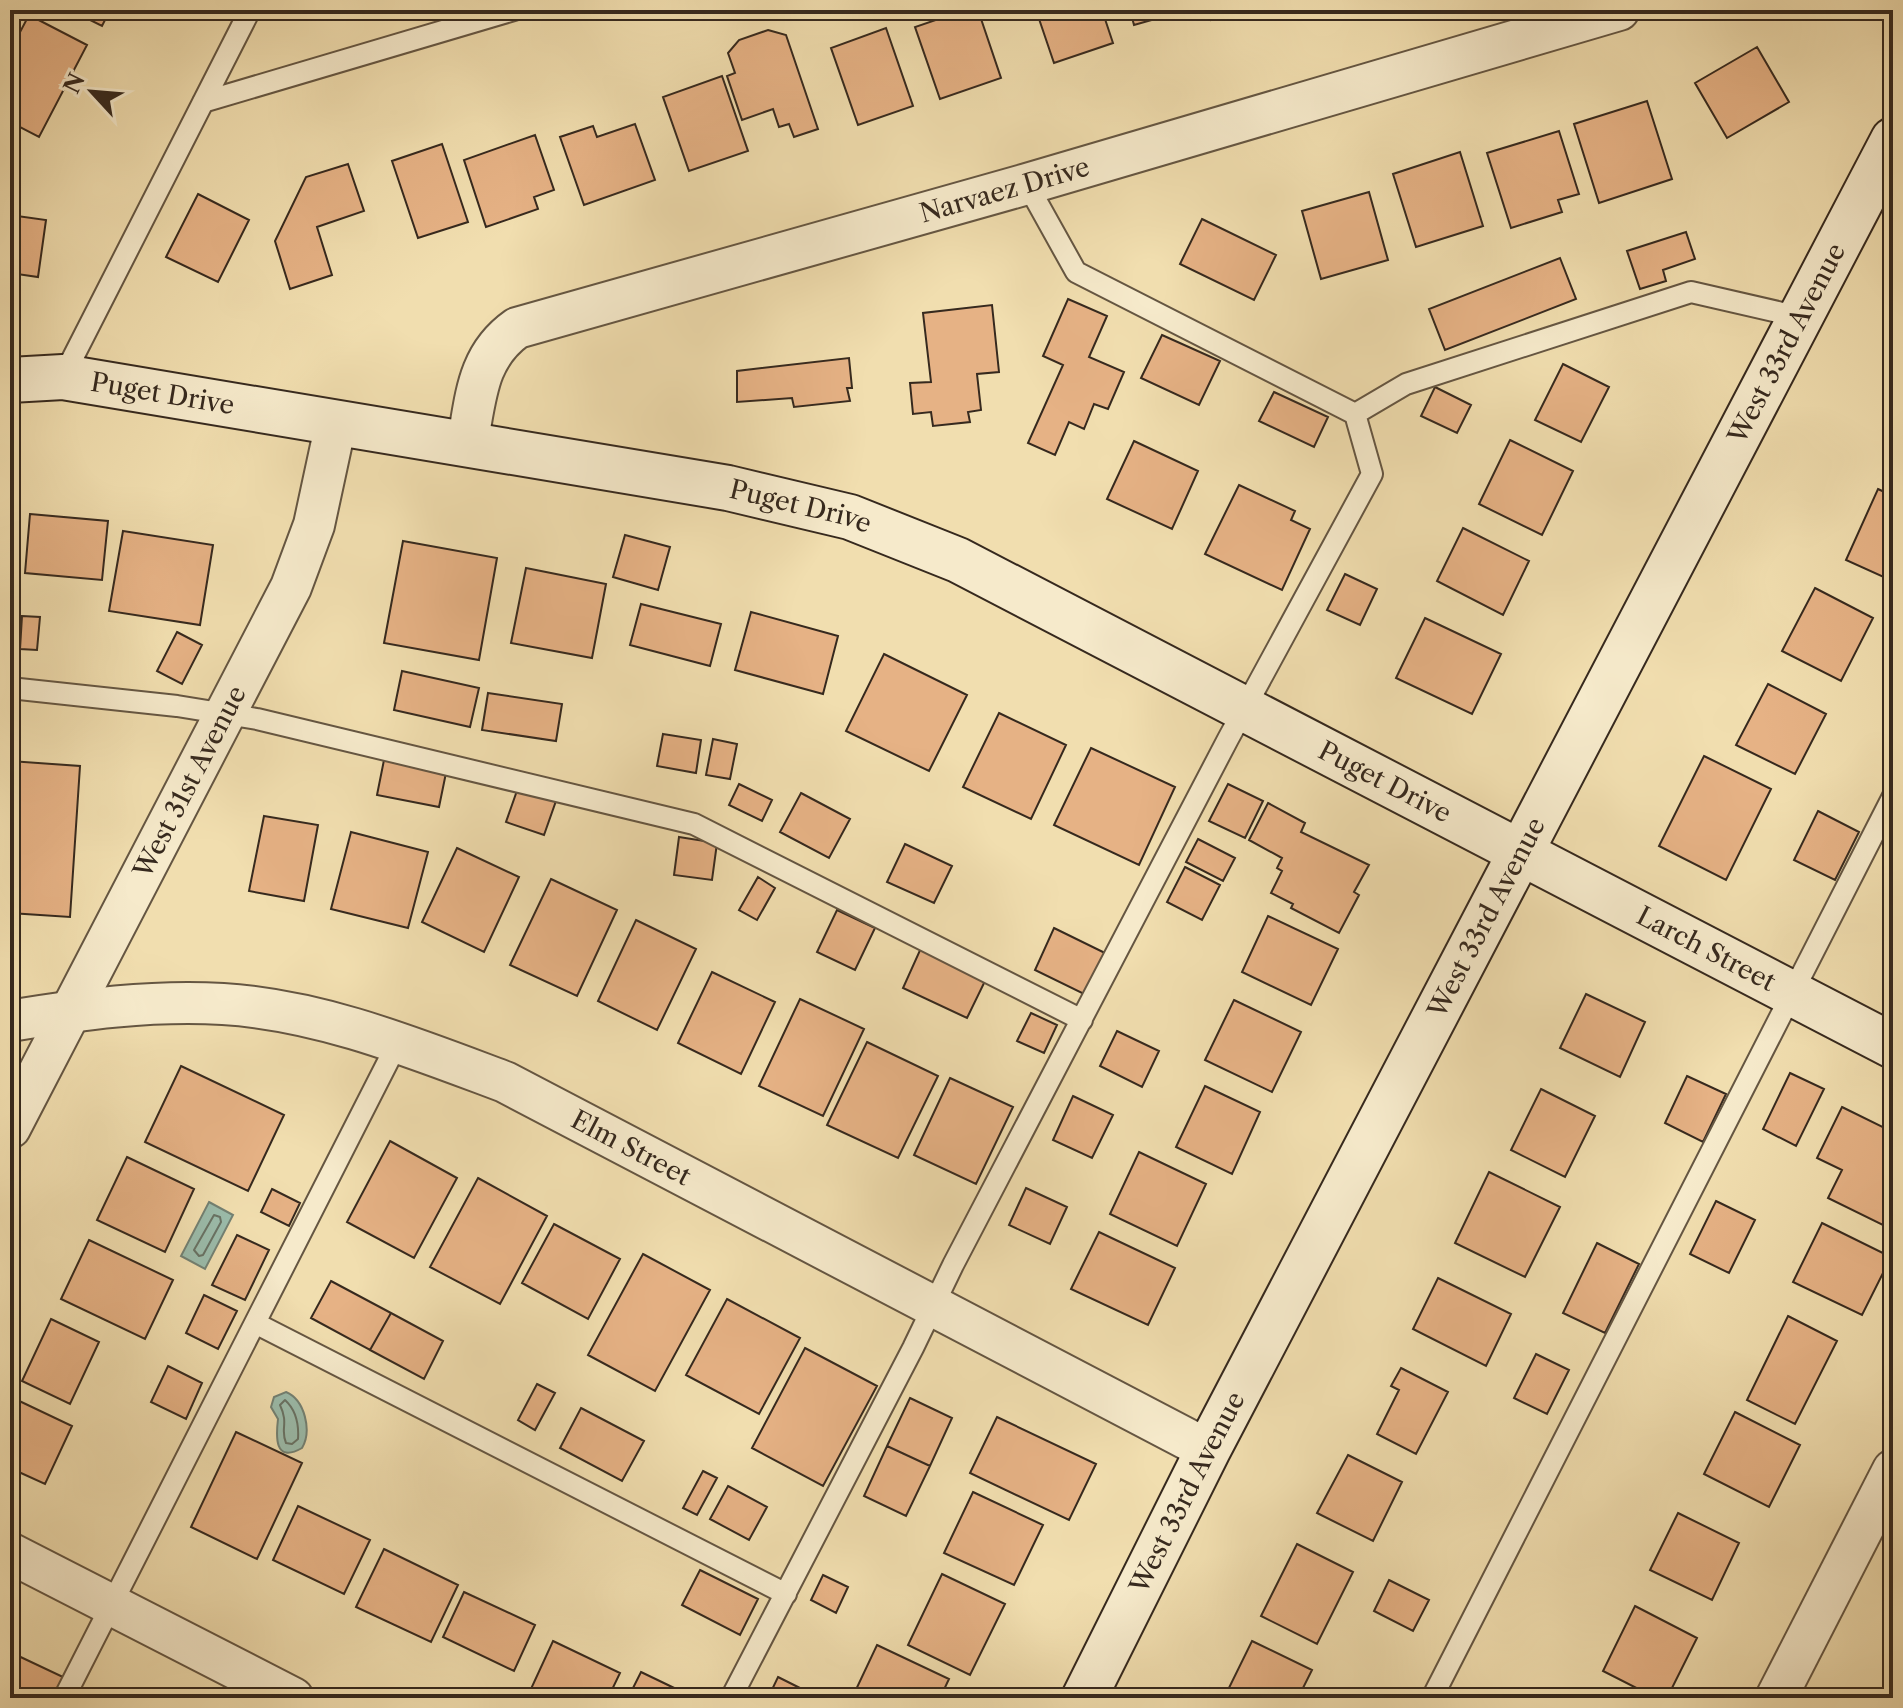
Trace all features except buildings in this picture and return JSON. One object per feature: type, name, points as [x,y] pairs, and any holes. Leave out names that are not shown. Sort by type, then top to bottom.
[{"type":"street","name":"Narvaez Drive","points":[[467,445],[482,373],[490,353],[517,328],[1027,184],[1619,10]]},
{"type":"street","name":"West 33rd Avenue","points":[[1084,1698],[1208,1450],[1893,140]]},
{"type":"street","name":"Puget Drive","points":[[10,380],[63,377],[728,488],[850,517],[958,560],[1520,854]]},
{"type":"street","name":"West 31st Avenue","points":[[10,1128],[291,587],[314,525],[336,423]]},
{"type":"street","name":"Larch Street","points":[[1520,854],[1893,1046]]},
{"type":"street","name":"Elm Street","points":[[10,1021],[128,1004],[225,1004],[308,1017],[398,1042],[505,1082],[1208,1450]]},
{"type":"street","points":[[1776,1698],[1893,1470]]},
{"type":"street","points":[[10,1553],[293,1698]]},
{"type":"lane","points":[[63,377],[250,10]]},
{"type":"lane","points":[[203,102],[514,10]]},
{"type":"lane","points":[[731,1698],[1245,708],[1372,474],[1355,414],[1076,272],[1027,184]]},
{"type":"lane","points":[[1355,414],[1406,384],[1691,292],[1800,317]]},
{"type":"lane","points":[[10,688],[257,719],[694,824],[1082,1020]]},
{"type":"lane","points":[[1432,1698],[1893,796]]},
{"type":"lane","points":[[64,1698],[398,1042]]},
{"type":"lane","points":[[255,1323],[786,1594]]},
{"type":"water","points":[[209,1202],[233,1215],[205,1269],[181,1256]]},
{"type":"water","points":[[286,1392],[302,1409],[306,1433],[302,1448],[286,1453],[279,1446],[278,1419],[271,1407],[274,1397]]}]
